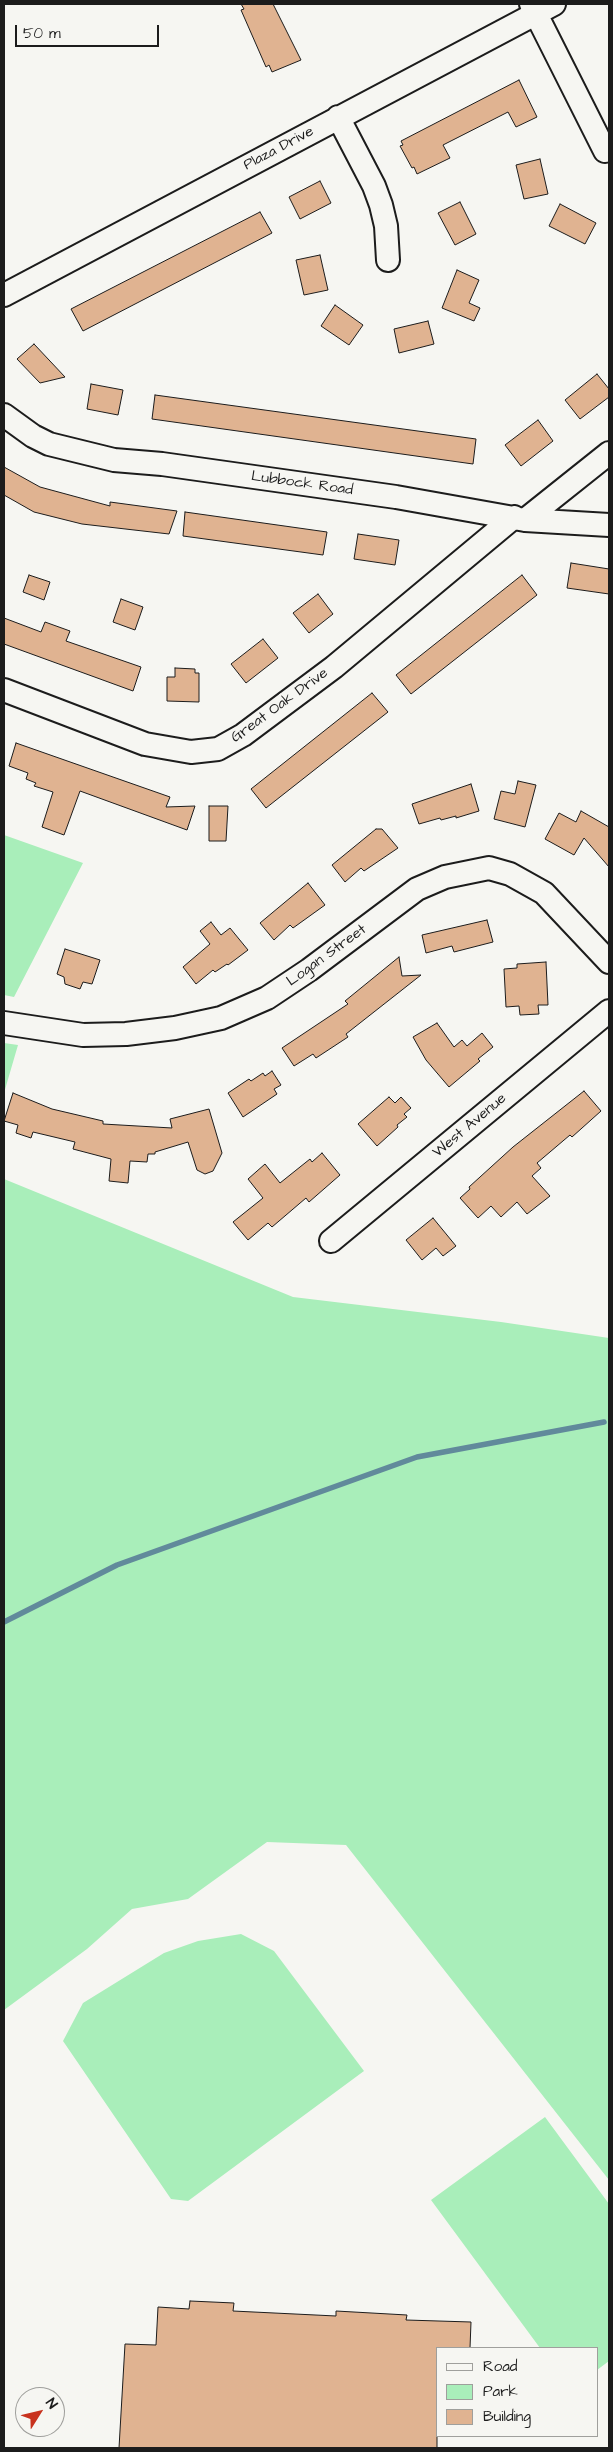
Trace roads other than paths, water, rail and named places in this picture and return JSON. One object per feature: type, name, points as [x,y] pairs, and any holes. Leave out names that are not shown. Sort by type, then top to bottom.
[{"type":"street","name":"Plaza Drive","points":[[4,295],[541,7]]},
{"type":"street","points":[[541,7],[605,151]]},
{"type":"street","points":[[338,117],[374,186],[381,205],[386,226],[388,260]]},
{"type":"street","name":"Lubbock Road","points":[[4,415],[49,444],[114,460],[162,464],[396,496],[520,519],[609,525]]},
{"type":"street","name":"Great Oak Drive","points":[[4,690],[145,744],[191,752],[218,750],[243,735],[334,667],[520,519],[609,453]]},
{"type":"street","name":"Logan Street","points":[[4,1023],[83,1035],[126,1034],[174,1028],[221,1018],[267,998],[417,889],[445,877],[482,868],[510,874],[544,893],[609,962]]},
{"type":"street","name":"West Avenue","points":[[331,1241],[609,1011]]},
{"type":"waterway","points":[[4,1622],[117,1565],[417,1457],[604,1422]]}]
